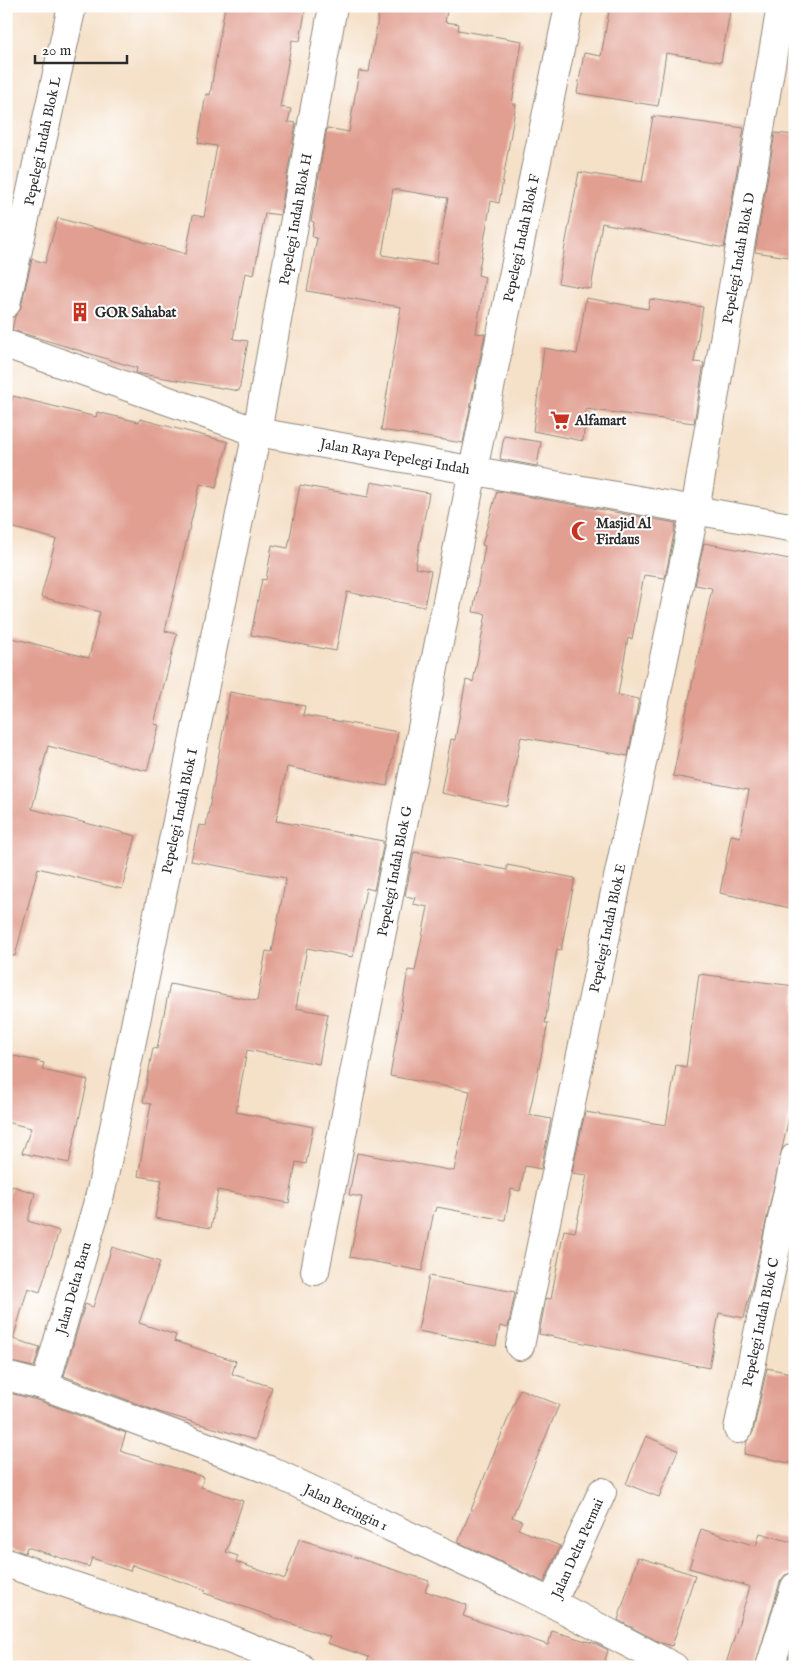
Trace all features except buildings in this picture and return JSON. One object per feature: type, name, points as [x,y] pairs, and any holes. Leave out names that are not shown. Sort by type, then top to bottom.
[{"type":"street","name":"Pepelegi Indah Blok L","points":[[6,304],[72,6]]},
{"type":"street","name":"Pepelegi Indah Blok H","points":[[256,432],[334,6]]},
{"type":"street","name":"Pepelegi Indah Blok F","points":[[473,470],[569,6]]},
{"type":"street","name":"Pepelegi Indah Blok D","points":[[695,510],[782,6]]},
{"type":"street","name":"Jalan Raya Pepelegi Indah","points":[[6,344],[256,432],[795,528]]},
{"type":"street","name":"Pepelegi Indah Blok I","points":[[101,1191],[256,432]]},
{"type":"street","name":"Pepelegi Indah Blok G","points":[[315,1271],[473,470]]},
{"type":"street","name":"Pepelegi Indah Blok E","points":[[520,1346],[695,510]]},
{"type":"street","name":"Pepelegi Indah Blok C","points":[[738,1429],[795,1157]]},
{"type":"street","name":"Jalan Delta Baru","points":[[45,1386],[101,1191]]},
{"type":"street","name":"Jalan Beringin 1","points":[[6,1376],[45,1386],[269,1470],[552,1604],[674,1667]]},
{"type":"street","name":"Jalan Delta Permai","points":[[552,1604],[602,1492]]},
{"type":"street","points":[[6,1563],[219,1635],[300,1667]]},
{"type":"street","points":[[770,1667],[795,1587]]},
{"type":"place","name":"GOR Sahabat","points":[[80,312]]},
{"type":"place","name":"Alfamart","points":[[560,420]]},
{"type":"place","name":"Masjid Al Firdaus","points":[[581,531]]}]
